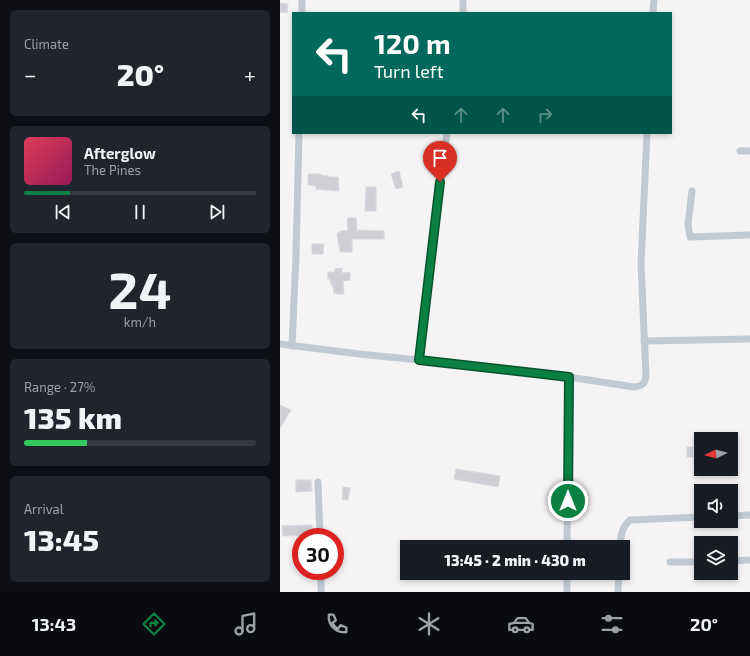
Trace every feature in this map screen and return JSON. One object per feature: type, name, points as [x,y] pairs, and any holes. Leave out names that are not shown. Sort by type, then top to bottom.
[{"type":"street","points":[[302,0],[302,12]]},
{"type":"street","points":[[463,0],[463,12]]},
{"type":"street","points":[[654,0],[654,12]]},
{"type":"street","points":[[292,346],[299,134]]},
{"type":"street","points":[[419,360],[447,134]]},
{"type":"street","points":[[280,344],[569,377],[634,388],[641,386],[645,382],[646,376],[642,264],[647,134]]},
{"type":"street","points":[[740,151],[750,151]]},
{"type":"street","points":[[692,191],[688,224],[690,237],[750,235]]},
{"type":"street","points":[[644,341],[750,339]]},
{"type":"street","points":[[567,540],[569,377]]},
{"type":"street","points":[[318,482],[320,528]]},
{"type":"street","points":[[738,516],[750,515]]},
{"type":"street","points":[[620,540],[621,533],[625,525],[630,520],[694,517]]},
{"type":"street","points":[[738,561],[750,560]]},
{"type":"street","points":[[670,562],[694,562]]},
{"type":"street","points":[[321,580],[321,592]]},
{"type":"street","points":[[567,580],[567,592]]},
{"type":"street","points":[[618,592],[619,580]]},
{"type":"building","points":[[280,3],[288,4],[287,13],[280,12]]},
{"type":"building","points":[[399,171],[403,187],[396,189],[391,174]]},
{"type":"building","points":[[308,174],[321,174],[329,177],[338,177],[339,191],[316,189],[316,186],[308,185]]},
{"type":"building","points":[[366,187],[376,187],[376,211],[365,211]]},
{"type":"building","points":[[347,218],[356,218],[357,230],[384,231],[384,239],[352,239],[352,252],[340,252],[337,233],[340,233],[340,231],[348,231]]},
{"type":"building","points":[[312,244],[324,244],[323,254],[312,254]]},
{"type":"building","points":[[342,268],[342,273],[350,272],[350,280],[343,281],[344,294],[336,294],[334,293],[330,279],[328,279],[328,272],[335,272],[335,269]]},
{"type":"building","points":[[280,405],[291,410],[280,428]]},
{"type":"building","points":[[687,447],[693,447],[693,457],[687,457]]},
{"type":"building","points":[[456,469],[500,476],[498,487],[454,479]]},
{"type":"building","points":[[296,480],[311,480],[312,491],[296,492]]},
{"type":"building","points":[[343,487],[350,488],[348,500],[342,499]]},
{"type":"building","points":[[312,525],[312,528],[292,528],[292,536],[283,536],[282,526]]},
{"type":"route","points":[[440,182],[419,360],[569,377],[568,501]]}]
